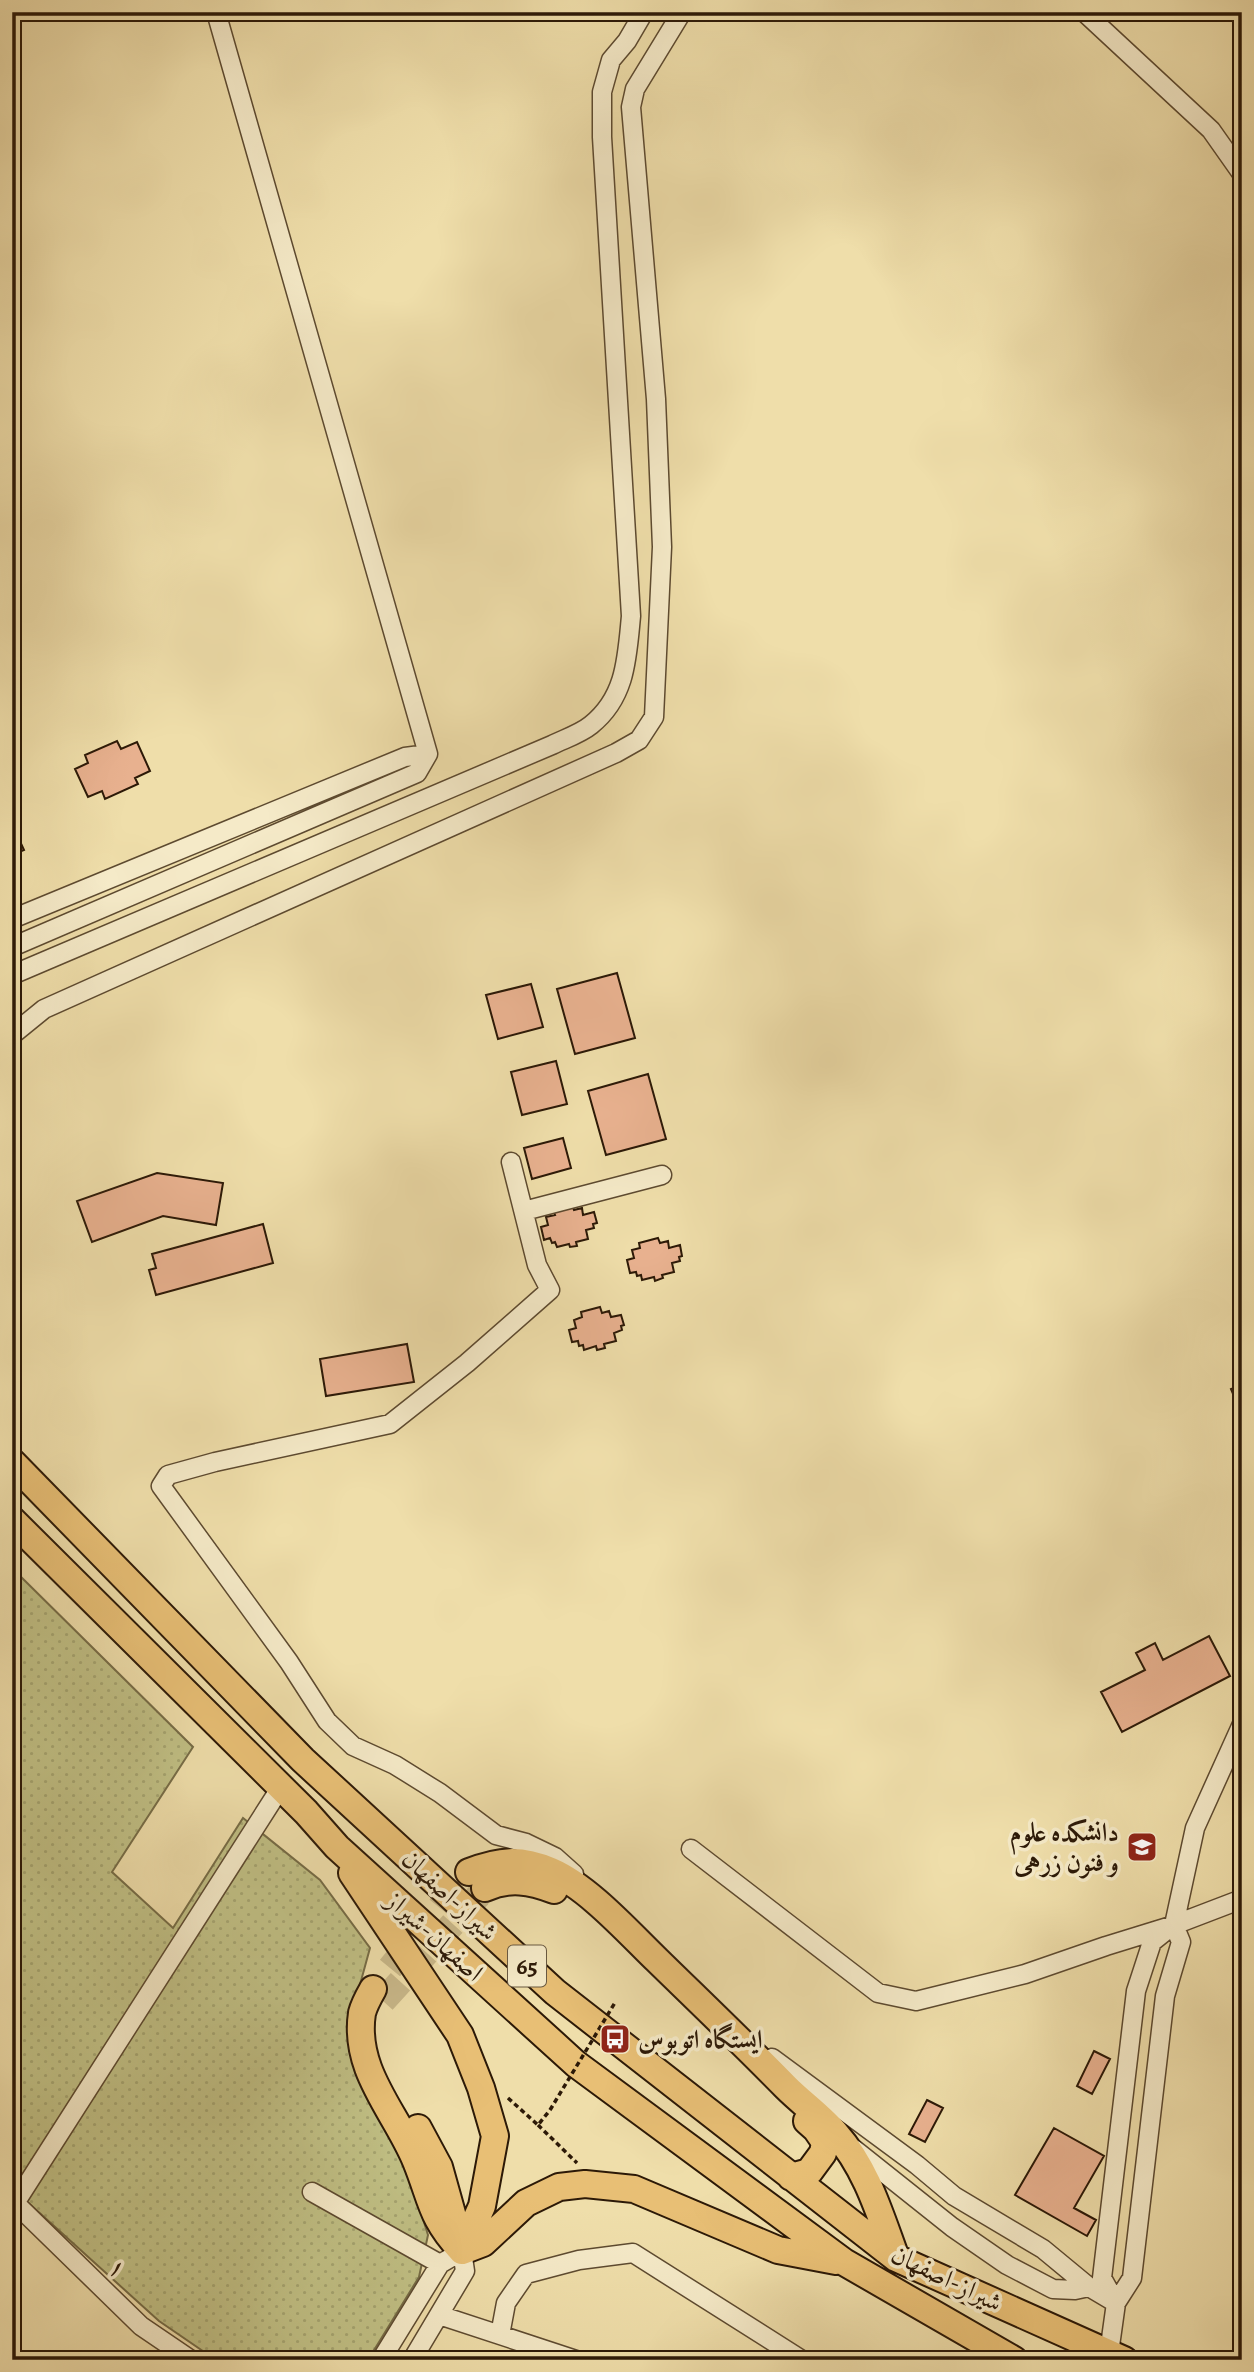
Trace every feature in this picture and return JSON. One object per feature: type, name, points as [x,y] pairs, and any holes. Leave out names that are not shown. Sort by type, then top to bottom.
[{"type":"highway","name":"شیراز-اصفهان","points":[[12,1462],[303,1760],[545,1983],[896,2258],[1117,2356]]},
{"type":"highway","name":"اصفهان-شیراز","points":[[12,1520],[281,1787],[337,1847],[576,2064],[844,2262],[1014,2360]]},
{"type":"highway","points":[[337,1847],[359,1885],[460,2035],[481,2088],[495,2136],[482,2206],[451,2257]]},
{"type":"highway","points":[[791,2177],[808,2172],[823,2153],[825,2142],[816,2129],[773,2092],[587,1912],[561,1893],[534,1882],[477,1880],[494,1863],[512,1861],[554,1872],[615,1920],[836,2134],[871,2190],[896,2258]]},
{"type":"highway","points":[[378,1995],[376,2044],[391,2084],[425,2138],[439,2167],[451,2257]]},
{"type":"highway","points":[[451,2257],[483,2243],[526,2203],[559,2187],[585,2184],[634,2189],[778,2250],[844,2262]]},
{"type":"street","points":[[12,947],[416,773],[428,754],[216,12]]},
{"type":"street","points":[[12,975],[552,745],[590,726],[608,707],[624,679],[631,617],[602,137],[602,92],[611,60],[627,41],[644,12]]},
{"type":"street","points":[[12,1035],[44,1009],[616,753],[639,740],[653,717],[662,547],[656,398],[631,107],[635,89],[681,12]]},
{"type":"street","points":[[1084,12],[1212,130],[1242,174]]},
{"type":"street","points":[[12,919],[405,757],[428,754]]},
{"type":"street","points":[[512,1162],[537,1265],[550,1290],[467,1363],[390,1423],[215,1462],[168,1475],[161,1486],[289,1662],[327,1721],[353,1746],[395,1765],[440,1793],[496,1835],[526,1843],[555,1857],[782,2067],[822,2094],[954,2196],[1043,2249],[1089,2287],[1116,2303]]},
{"type":"street","points":[[523,1211],[662,1175]]},
{"type":"street","points":[[1116,2303],[1132,2278],[1165,1996],[1181,1942],[1174,1925],[1195,1828],[1242,1724]]},
{"type":"street","points":[[14,2206],[281,1787]]},
{"type":"street","points":[[691,1849],[878,1993],[916,2001],[1025,1975],[1242,1899]]},
{"type":"street","points":[[1117,2356],[1116,2303],[1102,2278],[1136,1991],[1152,1942],[1174,1925]]},
{"type":"street","points":[[836,2134],[951,2227],[1007,2265],[1053,2289],[1075,2290],[1089,2287]]},
{"type":"street","points":[[312,2192],[451,2257],[465,2271],[412,2360]]},
{"type":"street","name":"۱","points":[[14,2206],[141,2326],[191,2360]]},
{"type":"street","points":[[500,2335],[506,2303],[526,2274],[579,2260],[633,2253],[802,2360]]},
{"type":"street","points":[[381,2360],[451,2257]]},
{"type":"street","points":[[439,2315],[576,2360]]},
{"type":"path","points":[[538,2125],[550,2110],[616,2001]]},
{"type":"path","points":[[481,2088],[501,2091],[538,2125],[581,2167],[585,2184]]},
{"type":"shaded area","points":[[12,1568],[193,1747],[112,1872],[173,1928],[243,1818],[320,1880],[370,1948],[350,2021],[355,2072],[407,2168],[428,2235],[419,2277],[368,2360],[216,2360],[159,2321],[12,2188]]},
{"type":"building","points":[[117,741],[121,749],[137,742],[150,771],[135,778],[138,784],[105,799],[102,791],[88,797],[75,769],[88,763],[85,755]]},
{"type":"building","points":[[12,824],[24,850],[12,855]]},
{"type":"building","points":[[617,973],[635,1038],[575,1054],[557,989]]},
{"type":"building","points":[[531,984],[543,1027],[498,1039],[486,995]]},
{"type":"building","points":[[556,1061],[567,1104],[522,1115],[511,1072]]},
{"type":"building","points":[[648,1074],[666,1139],[606,1155],[588,1091]]},
{"type":"building","points":[[563,1138],[571,1168],[532,1179],[524,1148]]},
{"type":"building","points":[[157,1173],[223,1183],[216,1225],[163,1216],[92,1242],[77,1201]]},
{"type":"building","points":[[572,1205],[574,1210],[582,1208],[583,1215],[594,1212],[597,1223],[593,1224],[594,1228],[586,1230],[588,1239],[576,1242],[577,1246],[570,1247],[569,1244],[557,1247],[550,1238],[544,1240],[541,1227],[548,1225],[546,1217],[555,1215],[553,1210]]},
{"type":"building","points":[[263,1224],[273,1263],[156,1295],[149,1270],[156,1268],[152,1254]]},
{"type":"building","points":[[658,1238],[660,1243],[668,1241],[669,1248],[680,1245],[682,1256],[679,1257],[680,1261],[672,1263],[674,1272],[662,1275],[663,1278],[655,1281],[654,1277],[642,1280],[641,1275],[637,1276],[636,1272],[630,1273],[627,1260],[634,1258],[632,1250],[640,1248],[639,1243]]},
{"type":"building","points":[[600,1307],[602,1313],[609,1311],[611,1317],[621,1315],[624,1325],[621,1326],[622,1330],[614,1333],[616,1341],[604,1344],[605,1348],[597,1350],[596,1346],[584,1350],[578,1341],[572,1342],[569,1330],[576,1328],[574,1320],[582,1317],[581,1312]]},
{"type":"building","points":[[407,1344],[414,1382],[326,1396],[320,1359]]},
{"type":"building","points":[[1242,1385],[1242,1415],[1231,1389]]},
{"type":"building","points":[[1209,1636],[1230,1676],[1122,1732],[1101,1692],[1145,1670],[1136,1653],[1155,1643],[1163,1660]]},
{"type":"building","points":[[1094,2051],[1110,2059],[1092,2094],[1077,2086]]},
{"type":"building","points":[[927,2100],[943,2108],[925,2142],[909,2134]]},
{"type":"building","points":[[1054,2128],[1104,2156],[1074,2208],[1096,2220],[1087,2236],[1015,2195]]},
{"type":"tunnel","points":[[390,1968],[469,1872]]},
{"type":"tunnel","points":[[383,2001],[480,1894]]},
{"type":"place","name":"دانشکده علوم و فنون زرهی","points":[[1142,1847]]},
{"type":"place","name":"ایستگاه اتوبوس","points":[[615,2039]]}]
